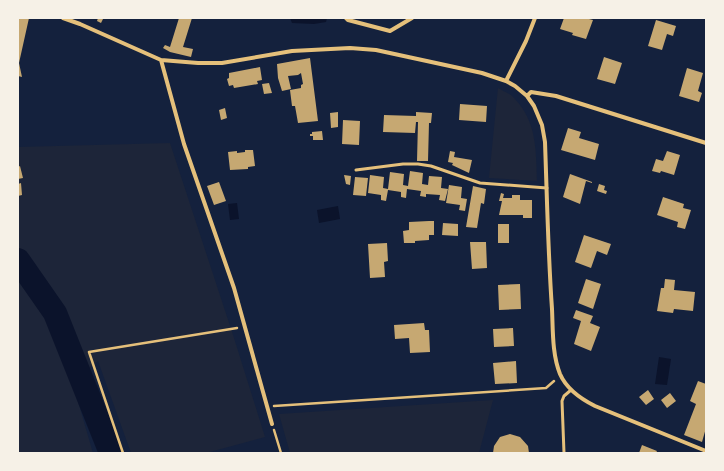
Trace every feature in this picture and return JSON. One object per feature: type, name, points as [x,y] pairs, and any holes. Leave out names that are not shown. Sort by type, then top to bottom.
[{"type":"street","points":[[63,18],[161,60],[222,63],[292,51],[350,48],[376,50],[482,73],[506,81],[515,86],[527,96],[534,106],[542,125],[546,142],[550,271],[555,361],[560,375],[571,390],[580,398],[595,406],[706,451]]},
{"type":"street","points":[[346,18],[348,20],[390,31],[412,18]]},
{"type":"street","points":[[506,81],[526,41],[535,18]]},
{"type":"street","points":[[161,60],[184,144],[234,288],[272,424]]},
{"type":"street","points":[[527,96],[531,92],[556,96],[706,143]]},
{"type":"lane","points":[[356,170],[403,164],[418,164],[432,166],[480,183],[547,188]]},
{"type":"lane","points":[[564,453],[562,401],[564,396],[571,390]]},
{"type":"path","points":[[123,453],[89,352],[245,327]]},
{"type":"path","points":[[268,406],[546,388],[560,375]]},
{"type":"path","points":[[272,424],[281,453]]},
{"type":"shaded area","points":[[290,18],[327,18],[326,22],[314,24],[292,23]]},
{"type":"shaded area","points":[[498,88],[513,97],[522,107],[527,116],[534,137],[537,181],[489,178]]},
{"type":"shaded area","points":[[170,143],[265,437],[206,453],[131,453],[98,361],[72,381],[93,453],[18,453],[18,147]]},
{"type":"shaded area","points":[[237,203],[239,219],[230,220],[228,204]]},
{"type":"shaded area","points":[[338,206],[340,219],[319,223],[317,210]]},
{"type":"shaded area","points":[[659,357],[671,359],[667,385],[655,384]]},
{"type":"shaded area","points":[[493,400],[479,453],[290,453],[279,414]]},
{"type":"building","points":[[18,18],[29,18],[19,63],[22,77],[18,76]]},
{"type":"building","points":[[98,18],[103,19],[101,23],[97,21]]},
{"type":"building","points":[[179,18],[192,18],[183,47],[193,49],[191,57],[170,52],[163,48],[165,45],[170,47]]},
{"type":"building","points":[[564,18],[585,18],[593,20],[586,39],[572,35],[573,33],[560,29]]},
{"type":"building","points":[[656,20],[676,26],[673,36],[667,34],[662,50],[648,46]]},
{"type":"building","points":[[604,57],[622,63],[615,84],[597,79]]},
{"type":"building","points":[[310,58],[318,121],[298,123],[295,106],[292,106],[290,90],[301,88],[301,85],[303,84],[301,73],[298,75],[288,76],[291,89],[282,91],[278,78],[277,64]]},
{"type":"building","points":[[260,67],[262,80],[257,81],[258,84],[234,88],[233,85],[229,86],[227,79],[229,78],[229,73]]},
{"type":"building","points":[[687,68],[703,73],[698,91],[702,93],[699,102],[679,96]]},
{"type":"building","points":[[269,83],[272,93],[264,94],[262,84]]},
{"type":"building","points":[[460,104],[487,106],[486,122],[459,120]]},
{"type":"building","points":[[225,108],[227,118],[221,120],[219,110]]},
{"type":"building","points":[[338,112],[338,127],[331,128],[330,113]]},
{"type":"building","points":[[416,112],[432,113],[431,123],[429,123],[428,161],[417,161],[418,122],[416,122],[415,133],[383,132],[384,115],[416,116]]},
{"type":"building","points":[[343,120],[360,121],[359,145],[342,144]]},
{"type":"building","points":[[568,128],[581,132],[579,138],[599,144],[595,160],[561,150]]},
{"type":"building","points":[[322,131],[323,140],[313,140],[313,136],[310,136],[312,132]]},
{"type":"building","points":[[245,150],[253,150],[255,166],[248,167],[248,169],[230,170],[228,152],[237,151],[237,153],[245,152]]},
{"type":"building","points":[[450,151],[455,152],[454,157],[472,160],[469,173],[452,165],[453,163],[448,162]]},
{"type":"building","points":[[667,151],[680,155],[674,175],[661,171],[660,173],[652,171],[656,159],[663,161]]},
{"type":"building","points":[[20,166],[23,178],[18,179],[18,167]]},
{"type":"building","points":[[410,171],[423,173],[422,184],[428,185],[429,176],[442,177],[441,188],[448,189],[445,201],[439,200],[440,195],[426,194],[426,197],[420,196],[421,191],[407,189],[406,198],[401,197],[401,192],[388,190],[386,201],[381,200],[381,195],[368,193],[370,175],[384,177],[383,188],[388,189],[390,172],[404,174],[403,185],[408,186]]},
{"type":"building","points":[[570,174],[592,182],[586,181],[580,204],[563,197]]},
{"type":"building","points":[[344,175],[351,176],[350,185],[346,184]]},
{"type":"building","points":[[355,177],[368,178],[366,196],[353,195]]},
{"type":"building","points":[[219,182],[226,201],[214,205],[207,186]]},
{"type":"building","points":[[21,183],[22,195],[18,196],[18,184]]},
{"type":"building","points":[[599,184],[605,186],[604,190],[607,191],[606,194],[597,191]]},
{"type":"building","points":[[449,185],[462,187],[461,198],[467,199],[465,211],[459,210],[460,205],[446,203]]},
{"type":"building","points":[[473,186],[486,189],[484,204],[481,203],[477,228],[466,227]]},
{"type":"building","points":[[501,193],[504,194],[503,198],[512,198],[512,195],[520,195],[520,200],[532,200],[532,218],[523,218],[523,215],[499,215],[502,201],[499,201]]},
{"type":"building","points":[[663,197],[684,204],[683,208],[691,210],[685,229],[677,227],[678,222],[657,215]]},
{"type":"building","points":[[434,221],[434,235],[429,235],[429,240],[415,241],[415,243],[404,243],[403,231],[409,230],[409,222]]},
{"type":"building","points":[[443,223],[458,224],[458,236],[442,235]]},
{"type":"building","points":[[498,224],[509,224],[509,243],[498,243]]},
{"type":"building","points":[[584,235],[611,244],[607,255],[597,251],[591,268],[575,262]]},
{"type":"building","points":[[470,242],[486,242],[487,268],[472,269]]},
{"type":"building","points":[[387,243],[388,261],[384,262],[385,277],[370,278],[368,244]]},
{"type":"building","points":[[586,279],[601,284],[593,309],[578,303]]},
{"type":"building","points":[[665,279],[675,280],[674,290],[695,292],[693,311],[674,309],[673,313],[657,311],[661,288],[664,288]]},
{"type":"building","points":[[520,284],[521,309],[499,310],[498,285]]},
{"type":"building","points":[[576,310],[593,316],[590,323],[600,327],[591,351],[574,344],[581,321],[573,318]]},
{"type":"building","points":[[424,323],[425,330],[429,330],[430,352],[410,353],[409,338],[395,339],[394,325]]},
{"type":"building","points":[[513,328],[514,346],[494,347],[493,329]]},
{"type":"building","points":[[516,361],[517,383],[495,384],[493,363]]},
{"type":"building","points":[[698,381],[706,384],[706,428],[702,442],[684,435],[696,404],[690,401]]},
{"type":"building","points":[[648,390],[654,399],[646,405],[639,397]]},
{"type":"building","points":[[670,393],[676,401],[667,408],[661,400]]},
{"type":"building","points":[[510,434],[520,437],[528,446],[529,453],[493,453],[494,446],[500,437]]},
{"type":"building","points":[[642,445],[657,451],[656,453],[639,453]]},
{"type":"waterway","points":[[18,260],[55,313],[111,453]]}]
